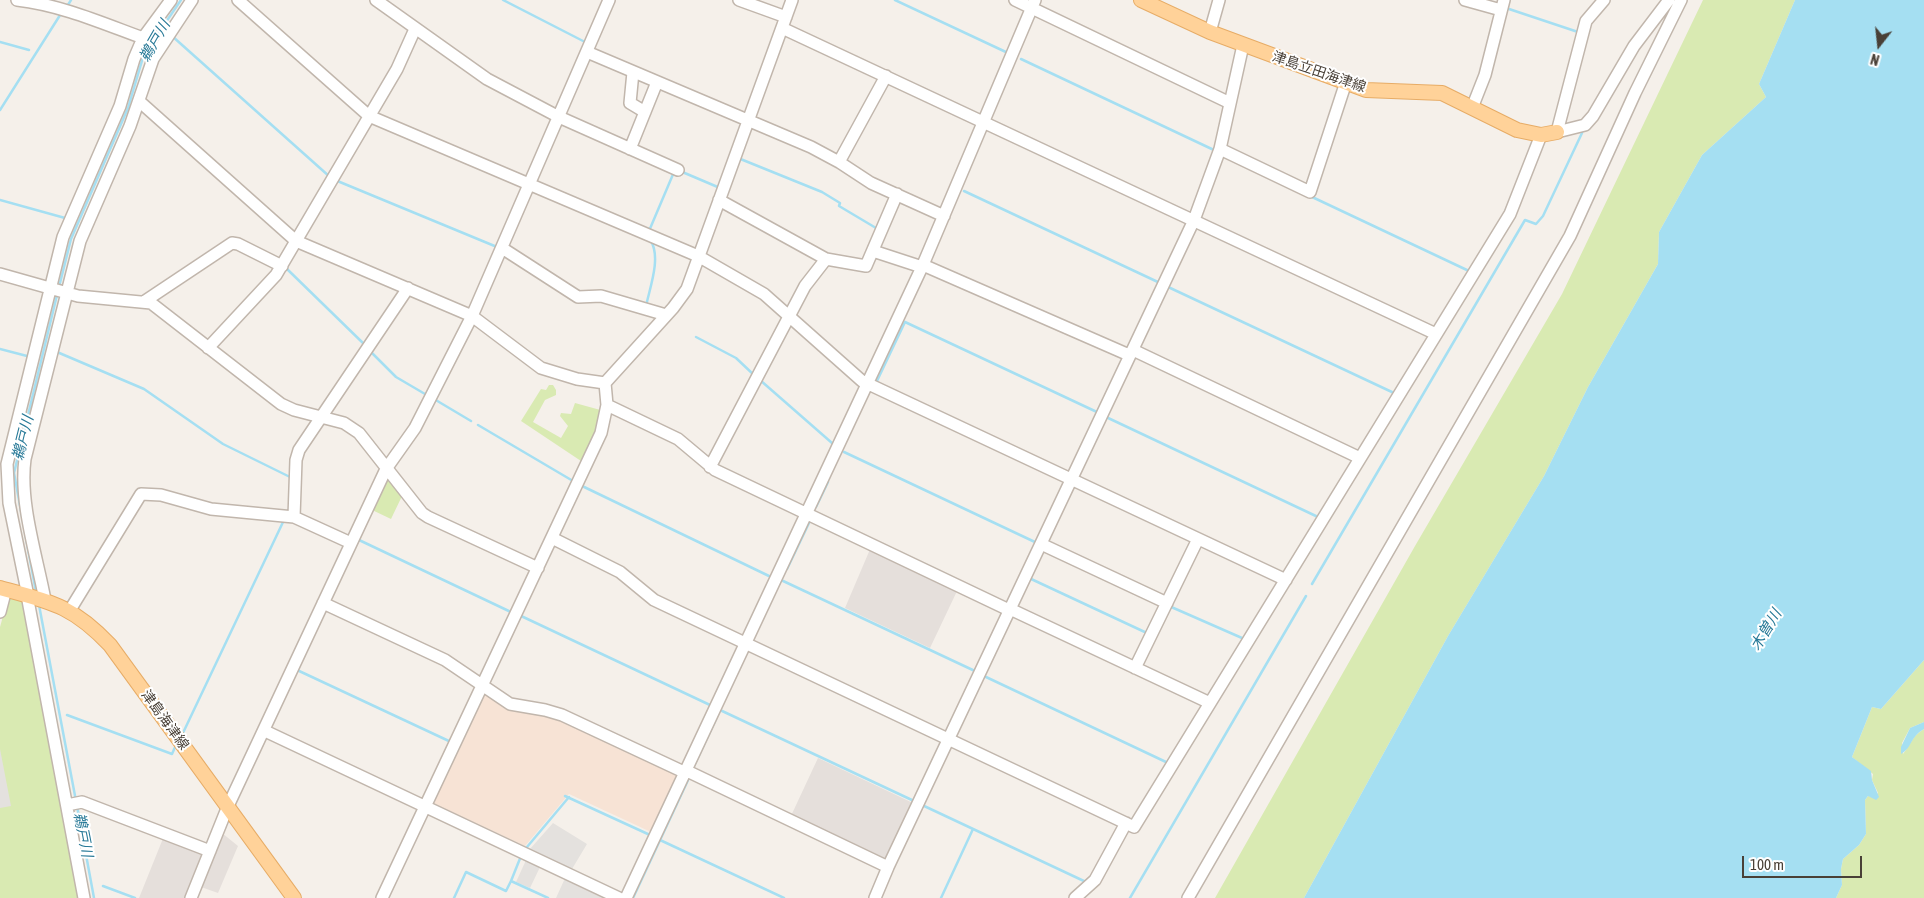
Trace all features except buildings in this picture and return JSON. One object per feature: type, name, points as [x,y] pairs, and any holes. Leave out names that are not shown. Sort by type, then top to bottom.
[{"type":"main road","name":"津島立田海津線","points":[[1141,0],[1210,32],[1366,90],[1442,93],[1517,130],[1541,135],[1558,132]]},
{"type":"main road","name":"津島海津線","points":[[3,589],[45,600],[70,610],[96,630],[110,645],[294,898]]},
{"type":"street","points":[[17,0],[40,3],[64,10],[144,38]]},
{"type":"street","points":[[84,898],[72,804],[9,503],[6,473],[63,237],[120,106],[134,58],[144,38],[171,0]]},
{"type":"street","points":[[45,600],[26,502],[23,471],[66,293],[80,242],[139,101],[155,53],[192,0]]},
{"type":"street","points":[[238,0],[369,116],[698,256],[764,294],[868,383],[1286,580]]},
{"type":"street","points":[[376,0],[487,79],[559,118],[678,170]]},
{"type":"street","points":[[191,898],[228,806],[386,469],[415,428],[472,316],[609,0]]},
{"type":"street","points":[[739,0],[886,76],[1436,334]]},
{"type":"street","points":[[382,898],[601,433],[607,405],[605,383],[666,315],[687,288],[792,0]]},
{"type":"street","points":[[1015,0],[1034,4],[1230,103]]},
{"type":"street","points":[[1210,32],[1219,0]]},
{"type":"street","points":[[1465,0],[1502,5],[1485,75],[1472,108]]},
{"type":"street","points":[[1600,1],[1586,21],[1558,132],[1580,127],[1593,116],[1634,46],[1669,0]]},
{"type":"street","points":[[1188,898],[1570,236],[1634,92],[1681,0]]},
{"type":"street","points":[[626,898],[687,772],[922,266],[1034,4]]},
{"type":"street","points":[[208,348],[271,283],[397,69],[415,29]]},
{"type":"street","points":[[875,898],[1194,220],[1220,149],[1243,45]]},
{"type":"street","points":[[587,52],[748,120],[839,162],[872,183],[944,216]]},
{"type":"street","points":[[633,72],[630,103],[645,112]]},
{"type":"street","points":[[839,162],[886,76]]},
{"type":"street","points":[[630,149],[657,82]]},
{"type":"street","points":[[1220,149],[1310,192],[1346,82]]},
{"type":"street","points":[[139,101],[296,241],[472,316],[541,368],[577,379],[605,383]]},
{"type":"street","points":[[552,538],[620,572],[654,600],[1134,827],[1510,214],[1541,135]]},
{"type":"street","points":[[719,200],[826,259],[866,266],[897,194]]},
{"type":"street","points":[[145,301],[232,243],[238,244],[282,266]]},
{"type":"street","points":[[502,248],[578,297],[601,296],[666,315]]},
{"type":"street","points":[[873,251],[922,266],[1131,352],[1360,458]]},
{"type":"street","points":[[710,467],[805,286],[826,259]]},
{"type":"street","points":[[0,274],[66,293],[145,301],[281,404],[344,423],[359,434],[386,469],[428,517],[538,568]]},
{"type":"street","points":[[294,517],[298,453],[320,417],[408,288]]},
{"type":"street","points":[[607,405],[678,439],[710,467],[806,514],[1210,703]]},
{"type":"street","points":[[70,610],[141,494],[161,495],[211,509],[294,517],[351,544]]},
{"type":"street","points":[[1135,668],[1198,539]]},
{"type":"street","points":[[1041,544],[1167,603]]},
{"type":"street","points":[[0,612],[3,589]]},
{"type":"street","points":[[324,603],[445,660],[510,704],[562,715],[888,867]]},
{"type":"street","points":[[265,730],[619,898]]},
{"type":"street","points":[[72,804],[210,852]]},
{"type":"street","points":[[1075,898],[1095,880],[1126,823]]},
{"type":"shaded area","points":[[871,547],[958,589],[930,648],[845,608]]},
{"type":"shaded area","points":[[484,690],[545,711],[680,773],[651,832],[569,794],[525,846],[432,803]]},
{"type":"shaded area","points":[[0,749],[11,806],[0,808]]},
{"type":"shaded area","points":[[818,758],[915,804],[886,863],[790,818]]},
{"type":"shaded area","points":[[553,823],[587,844],[572,869],[530,849]]},
{"type":"shaded area","points":[[222,833],[238,846],[218,893],[201,887]]},
{"type":"shaded area","points":[[164,836],[206,852],[188,898],[139,898]]},
{"type":"shaded area","points":[[527,858],[541,865],[530,888],[516,882]]},
{"type":"shaded area","points":[[566,876],[613,898],[556,898]]},
{"type":"green space","points":[[1703,0],[1795,0],[1759,84],[1766,97],[1702,155],[1659,232],[1658,264],[1588,387],[1544,476],[1448,636],[1304,898],[1215,898],[1415,546],[1562,294]]},
{"type":"green space","points":[[549,385],[553,385],[556,395],[545,400],[533,422],[561,438],[568,426],[560,416],[561,413],[571,414],[575,403],[604,411],[584,463],[521,421],[541,389],[546,390]]},
{"type":"green space","points":[[387,474],[403,494],[391,519],[370,509]]},
{"type":"green space","points":[[8,598],[25,602],[81,898],[0,898],[0,627]]},
{"type":"green space","points":[[1924,660],[1924,722],[1910,728],[1902,743],[1903,754],[1914,737],[1924,729],[1924,898],[1836,898],[1842,885],[1841,869],[1843,859],[1859,845],[1866,834],[1865,800],[1868,796],[1874,797],[1878,793],[1872,780],[1873,774],[1852,757],[1872,707],[1881,709]]},
{"type":"water","name":"木曽川","points":[[1795,0],[1924,0],[1924,660],[1881,709],[1872,707],[1852,757],[1871,771],[1872,780],[1879,797],[1876,800],[1868,796],[1865,800],[1866,834],[1859,845],[1843,859],[1841,869],[1842,885],[1836,898],[1304,898],[1448,636],[1544,476],[1588,387],[1658,264],[1659,232],[1702,155],[1766,97],[1759,84]]},
{"type":"water","points":[[1924,722],[1924,729],[1919,732],[1908,748],[1901,754],[1901,747],[1910,728]]},
{"type":"waterway","points":[[66,8],[71,0]]},
{"type":"waterway","name":"鵜戸川","points":[[59,287],[71,239],[128,108],[144,54],[181,0]]},
{"type":"waterway","points":[[503,0],[585,42]]},
{"type":"waterway","points":[[895,0],[1008,53]]},
{"type":"waterway","points":[[1506,8],[1578,32]]},
{"type":"waterway","points":[[0,110],[62,12]]},
{"type":"waterway","points":[[172,36],[330,177]]},
{"type":"waterway","points":[[0,42],[29,50]]},
{"type":"waterway","points":[[1021,59],[1216,151]]},
{"type":"waterway","points":[[1312,584],[1525,220],[1536,224],[1543,216],[1582,133]]},
{"type":"waterway","points":[[738,158],[822,192],[840,203],[839,206],[876,228]]},
{"type":"waterway","points":[[680,171],[720,188]]},
{"type":"waterway","points":[[649,231],[674,172]]},
{"type":"waterway","points":[[335,180],[497,247]]},
{"type":"waterway","points":[[964,191],[1160,283]]},
{"type":"waterway","points":[[1310,196],[1469,271]]},
{"type":"waterway","points":[[0,200],[65,218]]},
{"type":"waterway","points":[[1505,212],[1510,200]]},
{"type":"waterway","points":[[646,306],[655,264],[654,248],[651,241]]},
{"type":"waterway","points":[[287,269],[365,345]]},
{"type":"waterway","points":[[1166,286],[1394,393]]},
{"type":"waterway","name":"鵜戸川","points":[[36,592],[14,473],[57,295]]},
{"type":"waterway","points":[[876,383],[905,322],[1099,413]]},
{"type":"waterway","points":[[696,337],[736,358],[754,375]]},
{"type":"waterway","points":[[0,349],[27,356]]},
{"type":"waterway","points":[[370,351],[396,377],[425,394]]},
{"type":"waterway","points":[[57,352],[144,389],[223,444],[292,478]]},
{"type":"waterway","points":[[760,380],[832,443]]},
{"type":"waterway","points":[[434,399],[471,421]]},
{"type":"waterway","points":[[1106,417],[1318,517]]},
{"type":"waterway","points":[[478,425],[573,481]]},
{"type":"waterway","points":[[844,452],[1037,543]]},
{"type":"waterway","points":[[816,507],[828,482]]},
{"type":"waterway","points":[[580,485],[769,576]]},
{"type":"waterway","points":[[182,735],[284,520]]},
{"type":"waterway","points":[[787,569],[809,523]]},
{"type":"waterway","points":[[357,542],[359,540],[513,613]]},
{"type":"waterway","points":[[1029,578],[1149,634]]},
{"type":"waterway","points":[[781,580],[977,672]]},
{"type":"waterway","points":[[1130,898],[1306,596]]},
{"type":"waterway","name":"鵜戸川","points":[[39,605],[76,801]]},
{"type":"waterway","points":[[1169,606],[1242,638]]},
{"type":"waterway","points":[[519,615],[710,705]]},
{"type":"waterway","points":[[297,670],[451,742]]},
{"type":"waterway","points":[[986,677],[1166,762]]},
{"type":"waterway","points":[[720,710],[914,801]]},
{"type":"waterway","points":[[67,715],[172,754],[176,745]]},
{"type":"waterway","points":[[693,768],[716,719]]},
{"type":"waterway","points":[[633,898],[689,778]]},
{"type":"waterway","points":[[565,796],[650,835]]},
{"type":"waterway","points":[[527,847],[569,797]]},
{"type":"waterway","points":[[922,805],[1086,882]]},
{"type":"waterway","name":"鵜戸川","points":[[77,806],[94,898]]},
{"type":"waterway","points":[[941,898],[973,829]]},
{"type":"waterway","points":[[660,840],[784,898]]},
{"type":"waterway","points":[[511,881],[521,856]]},
{"type":"waterway","points":[[454,898],[466,872],[506,891],[511,881],[548,898]]},
{"type":"waterway","points":[[103,886],[135,898]]}]
